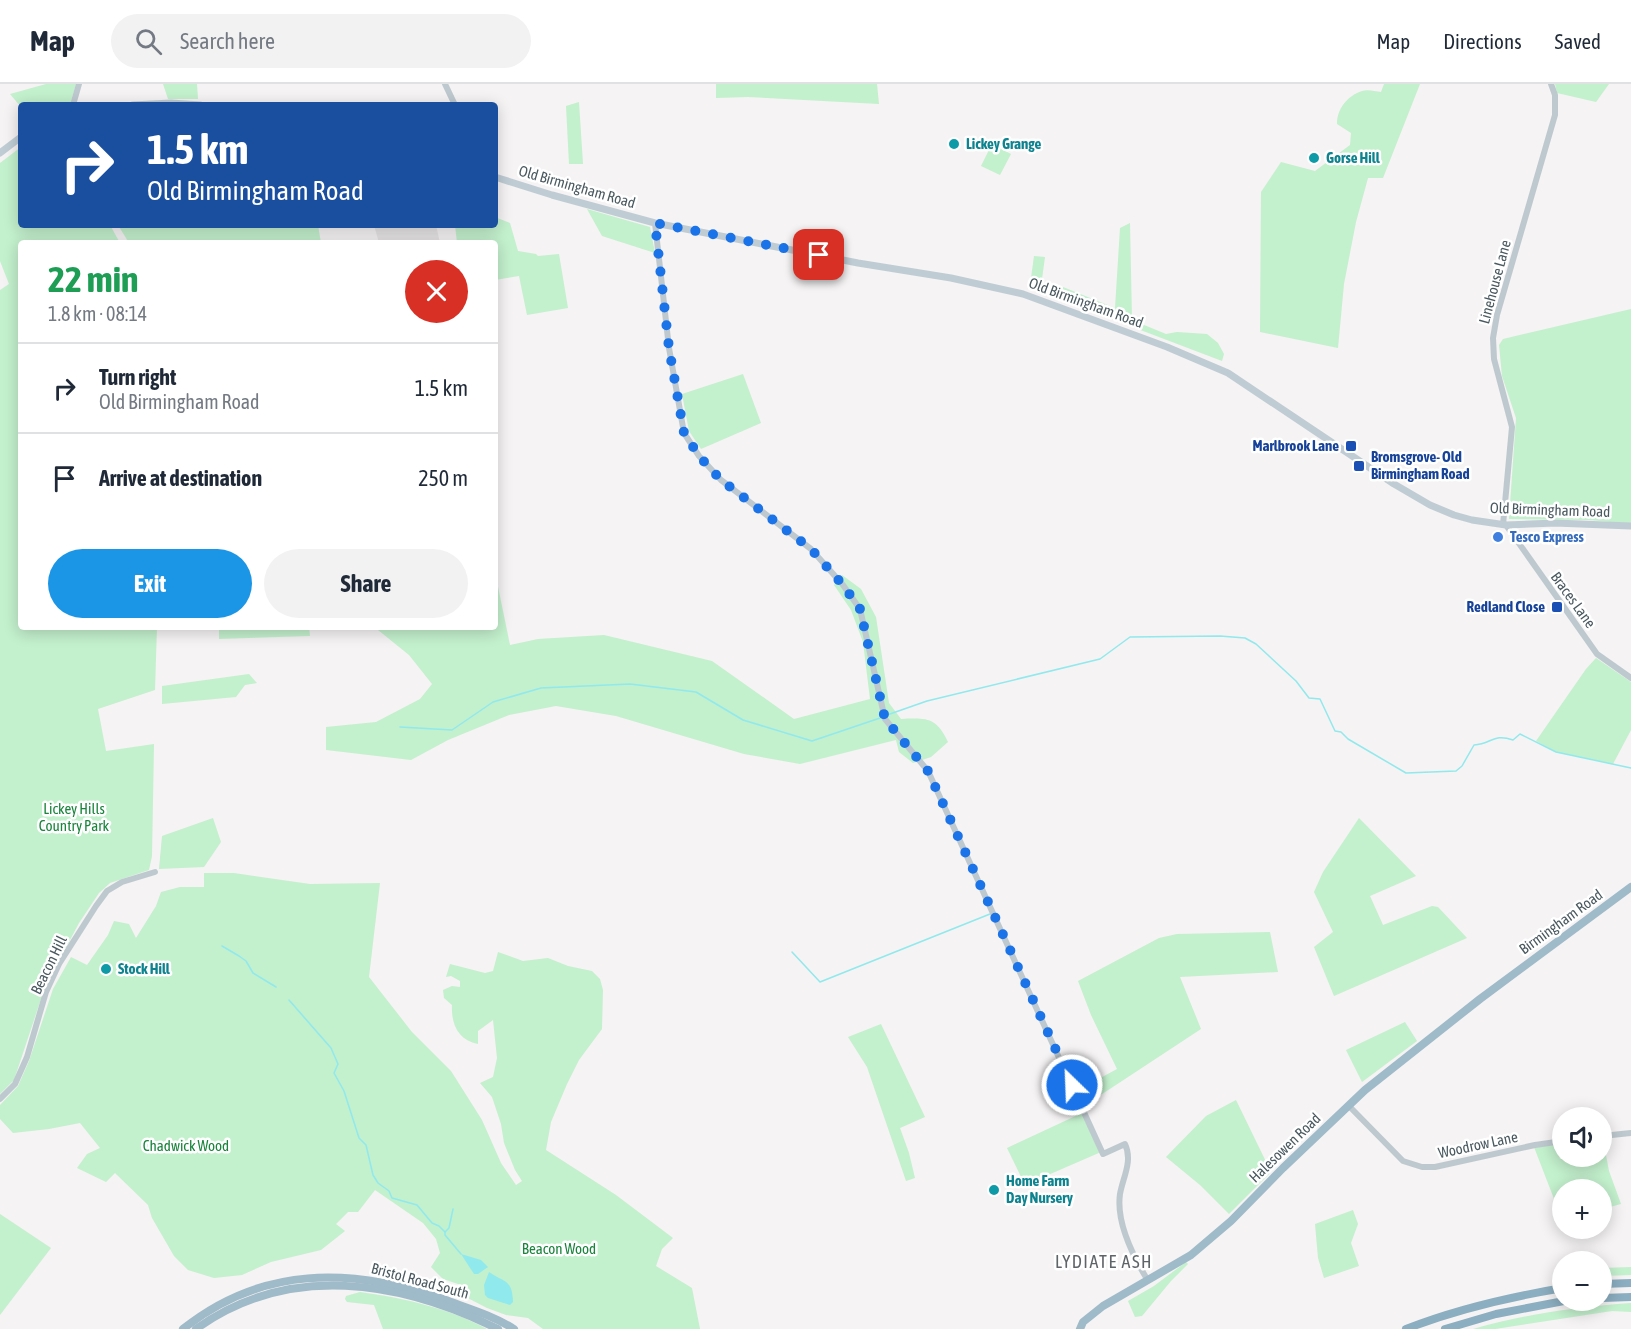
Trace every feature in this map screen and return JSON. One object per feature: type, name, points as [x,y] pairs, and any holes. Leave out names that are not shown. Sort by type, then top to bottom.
[{"type":"highway","name":"Birmingham Road","points":[[1507,979],[1631,887]]},
{"type":"highway","name":"Halesowen Road","points":[[1080,1329],[1083,1322],[1103,1306],[1191,1255],[1232,1221],[1283,1168],[1365,1090],[1507,979]]},
{"type":"highway","name":"Bristol Road South","points":[[183,1329],[208,1311],[240,1294],[286,1281],[326,1276],[372,1280],[425,1293],[486,1314],[514,1329]]},
{"type":"highway","points":[[1612,1284],[1631,1283]]},
{"type":"highway","name":"Bristol Road South","points":[[196,1329],[234,1306],[260,1296],[304,1286],[336,1284],[363,1286],[395,1293],[477,1319],[498,1329]]},
{"type":"highway","points":[[1407,1329],[1494,1301],[1552,1290]]},
{"type":"highway","points":[[1612,1298],[1631,1297]]},
{"type":"highway","points":[[1445,1329],[1496,1314],[1552,1303]]},
{"type":"main road","points":[[0,153],[18,139]]},
{"type":"main road","name":"Old Birmingham Road","points":[[498,178],[655,223],[1018,292],[1207,362],[1246,384],[1430,505],[1472,520],[1505,525],[1555,523],[1631,526]]},
{"type":"street","points":[[75,102],[79,84]]},
{"type":"street","points":[[445,84],[454,102]]},
{"type":"street","name":"Linehouse Lane","points":[[1505,525],[1512,427],[1494,359],[1493,338],[1500,304],[1555,115],[1556,103],[1551,84]]},
{"type":"street","points":[[655,223],[669,348],[684,433],[699,456],[721,480],[811,549],[843,585],[860,609],[885,719],[928,771],[1102,1154],[1125,1144],[1129,1156],[1120,1197],[1123,1226],[1135,1256],[1148,1279]]},
{"type":"street","name":"Braces Lane","points":[[1505,525],[1597,654],[1631,678]]},
{"type":"street","name":"Beacon Hill","points":[[0,1099],[15,1084],[27,1057],[46,992],[59,964],[96,906],[107,891],[122,882],[154,872]]},
{"type":"street","name":"Woodrow Lane","points":[[1349,1106],[1403,1161],[1422,1167],[1435,1167],[1552,1143]]},
{"type":"street","points":[[1612,1135],[1631,1133]]},
{"type":"shaded area","points":[[375,228],[437,228],[439,240],[378,240]]},
{"type":"green space","points":[[46,84],[76,84],[71,102],[18,103],[10,94]]},
{"type":"green space","points":[[163,84],[197,84],[198,99],[168,99]]},
{"type":"green space","points":[[716,84],[877,84],[879,104],[748,97],[716,98]]},
{"type":"green space","points":[[1384,84],[1420,84],[1383,178],[1368,178],[1356,222],[1344,284],[1338,348],[1260,332],[1261,192],[1281,162],[1315,171],[1350,145],[1351,133],[1337,124],[1341,108],[1347,100],[1362,91],[1381,92]]},
{"type":"green space","points":[[1555,84],[1609,84],[1596,102],[1557,93]]},
{"type":"green space","points":[[579,102],[583,164],[569,164],[566,106]]},
{"type":"green space","points":[[992,144],[1011,154],[1000,175],[981,166]]},
{"type":"green space","name":"Lickey Hills Country Park","points":[[18,149],[18,228],[112,228],[118,240],[18,240],[18,630],[157,630],[155,690],[98,709],[106,751],[154,744],[152,856],[149,870],[110,883],[99,893],[79,923],[45,987],[14,1080],[0,1094],[0,290],[9,284],[0,261],[0,163]]},
{"type":"green space","points":[[587,209],[650,227],[655,253],[602,236]]},
{"type":"green space","points":[[498,218],[510,223],[518,251],[538,256],[559,254],[568,308],[527,315],[519,276],[498,280],[498,240],[457,240],[455,228],[498,228]]},
{"type":"green space","points":[[1130,223],[1132,320],[1166,334],[1177,332],[1207,334],[1218,343],[1224,354],[1222,361],[1059,299],[1063,287],[1115,308],[1120,228]]},
{"type":"green space","points":[[120,228],[318,228],[320,240],[127,240]]},
{"type":"green space","points":[[1034,256],[1045,257],[1042,279],[1031,278]]},
{"type":"green space","points":[[1631,309],[1631,524],[1589,520],[1509,519],[1516,418],[1502,376],[1499,345],[1503,339]]},
{"type":"green space","points":[[743,374],[761,423],[701,449],[689,431],[682,394]]},
{"type":"green space","points":[[842,575],[861,589],[876,617],[889,703],[901,719],[924,719],[935,723],[948,742],[931,757],[913,763],[899,752],[896,740],[800,764],[744,754],[616,716],[556,706],[509,715],[448,740],[411,760],[326,750],[326,727],[376,722],[420,699],[432,684],[409,655],[378,630],[498,630],[498,587],[510,645],[538,639],[604,635],[712,661],[794,719],[870,699],[863,642],[851,610],[834,585]]},
{"type":"green space","points":[[219,630],[309,630],[310,636],[219,639]]},
{"type":"green space","points":[[1596,658],[1631,682],[1631,730],[1613,764],[1556,752],[1536,741]]},
{"type":"green space","points":[[249,674],[257,683],[245,685],[236,697],[162,704],[162,686]]},
{"type":"green space","points":[[213,818],[221,842],[204,867],[159,869],[162,836]]},
{"type":"green space","points":[[1359,818],[1416,876],[1370,896],[1383,925],[1432,906],[1438,907],[1467,938],[1334,996],[1314,947],[1333,932],[1314,892],[1323,872]]},
{"type":"green space","points":[[204,873],[234,873],[310,884],[380,883],[369,977],[412,1032],[451,1071],[482,1120],[501,1163],[516,1185],[522,1181],[504,1143],[501,1124],[492,1097],[480,1083],[493,1077],[497,1058],[493,1020],[478,1031],[478,1044],[465,1039],[457,1030],[452,1005],[444,998],[443,990],[452,986],[460,987],[460,981],[451,976],[446,977],[450,964],[485,973],[493,971],[498,952],[523,961],[548,958],[568,966],[592,971],[600,979],[603,990],[602,1029],[579,1060],[567,1084],[551,1122],[546,1150],[616,1195],[673,1238],[662,1249],[656,1266],[692,1288],[700,1329],[543,1329],[528,1318],[506,1315],[487,1308],[460,1294],[461,1285],[443,1279],[431,1267],[440,1253],[436,1239],[423,1223],[375,1190],[358,1212],[348,1212],[336,1224],[345,1231],[321,1250],[271,1262],[242,1275],[214,1278],[188,1270],[174,1256],[152,1218],[148,1205],[115,1173],[106,1182],[77,1168],[87,1154],[100,1148],[80,1123],[13,1133],[0,1119],[0,1105],[18,1086],[29,1061],[53,989],[71,957],[87,965],[108,935],[114,921],[129,924],[136,938],[156,906],[161,892],[180,887],[204,887]]},
{"type":"green space","points":[[1270,932],[1278,972],[1180,977],[1201,1029],[1087,1104],[1078,1090],[1117,1069],[1091,1015],[1078,981],[1159,938],[1177,934]]},
{"type":"green space","points":[[1405,1022],[1417,1041],[1362,1082],[1346,1050]]},
{"type":"green space","points":[[881,1024],[925,1117],[900,1128],[915,1178],[906,1181],[867,1067],[848,1037]]},
{"type":"green space","points":[[1236,1100],[1271,1172],[1229,1214],[1200,1185],[1166,1157],[1206,1116]]},
{"type":"green space","points":[[1082,1113],[1101,1152],[1025,1185],[1007,1148]]},
{"type":"green space","points":[[1552,1145],[1552,1167],[1608,1167],[1612,1179],[1552,1179],[1552,1194],[1534,1147]]},
{"type":"green space","points":[[1612,1179],[1621,1204],[1612,1206]]},
{"type":"green space","points":[[1353,1210],[1358,1224],[1351,1243],[1359,1266],[1324,1278],[1318,1258],[1315,1224]]},
{"type":"green space","points":[[0,1214],[51,1248],[0,1315]]},
{"type":"green space","points":[[1186,1262],[1188,1264],[1142,1316],[1135,1317],[1128,1301],[1154,1286]]},
{"type":"green space","points":[[1631,1267],[1631,1275],[1612,1276],[1612,1268]]},
{"type":"green space","points":[[360,1292],[425,1305],[457,1315],[487,1329],[383,1329],[374,1305],[347,1302],[345,1299],[346,1296]]},
{"type":"green space","points":[[1631,1303],[1631,1312],[1612,1311],[1612,1305]]},
{"type":"green space","points":[[1612,1311],[1495,1329],[1473,1329],[1512,1319],[1551,1312]]},
{"type":"water","points":[[461,1254],[481,1260],[488,1267],[474,1274]]},
{"type":"water","points":[[489,1272],[509,1285],[513,1302],[510,1305],[485,1295],[484,1285]]},
{"type":"waterway","points":[[887,715],[927,701],[1100,659],[1130,637],[1220,636],[1245,638],[1256,644],[1296,681],[1309,698],[1320,699],[1335,731],[1341,732],[1348,739],[1406,773],[1456,771],[1462,766],[1474,745],[1497,738],[1513,740],[1520,734],[1556,752],[1631,768]]},
{"type":"waterway","points":[[400,727],[452,730],[493,702],[541,688],[630,684],[696,692],[743,720],[812,741],[883,717]]},
{"type":"waterway","points":[[792,952],[820,982],[990,914]]},
{"type":"waterway","points":[[222,946],[246,961],[253,973],[276,987]]},
{"type":"waterway","points":[[289,1000],[331,1048],[338,1064],[334,1073],[344,1091],[359,1138],[366,1145],[373,1175],[378,1183],[389,1191],[392,1198],[417,1205],[432,1223],[445,1232],[461,1254]]},
{"type":"waterway","points":[[445,1232],[449,1228],[453,1209]]},
{"type":"place","name":"Lickey Grange","points":[[954,144]]},
{"type":"place","name":"Gorse Hill","points":[[1314,158]]},
{"type":"place","name":"Marlbrook Lane","points":[[1351,446]]},
{"type":"place","name":"Bromsgrove- Old Birmingham Road","points":[[1359,466]]},
{"type":"place","name":"Tesco Express","points":[[1498,537]]},
{"type":"place","name":"Redland Close","points":[[1557,607]]},
{"type":"place","name":"Stock Hill","points":[[106,969]]},
{"type":"place","name":"Home Farm Day Nursery","points":[[994,1190]]},
{"type":"district","name":"LYDIATE ASH","points":[[1104,1262]]},
{"type":"route","points":[[819,255],[655,223],[669,348],[684,433],[699,456],[721,480],[811,549],[843,585],[860,609],[871,651],[877,694],[885,719],[928,771],[1072,1085]]},
{"type":"park label","name":"Chadwick Wood","points":[[186,1146]]},
{"type":"park label","name":"Beacon Wood","points":[[559,1249]]}]
